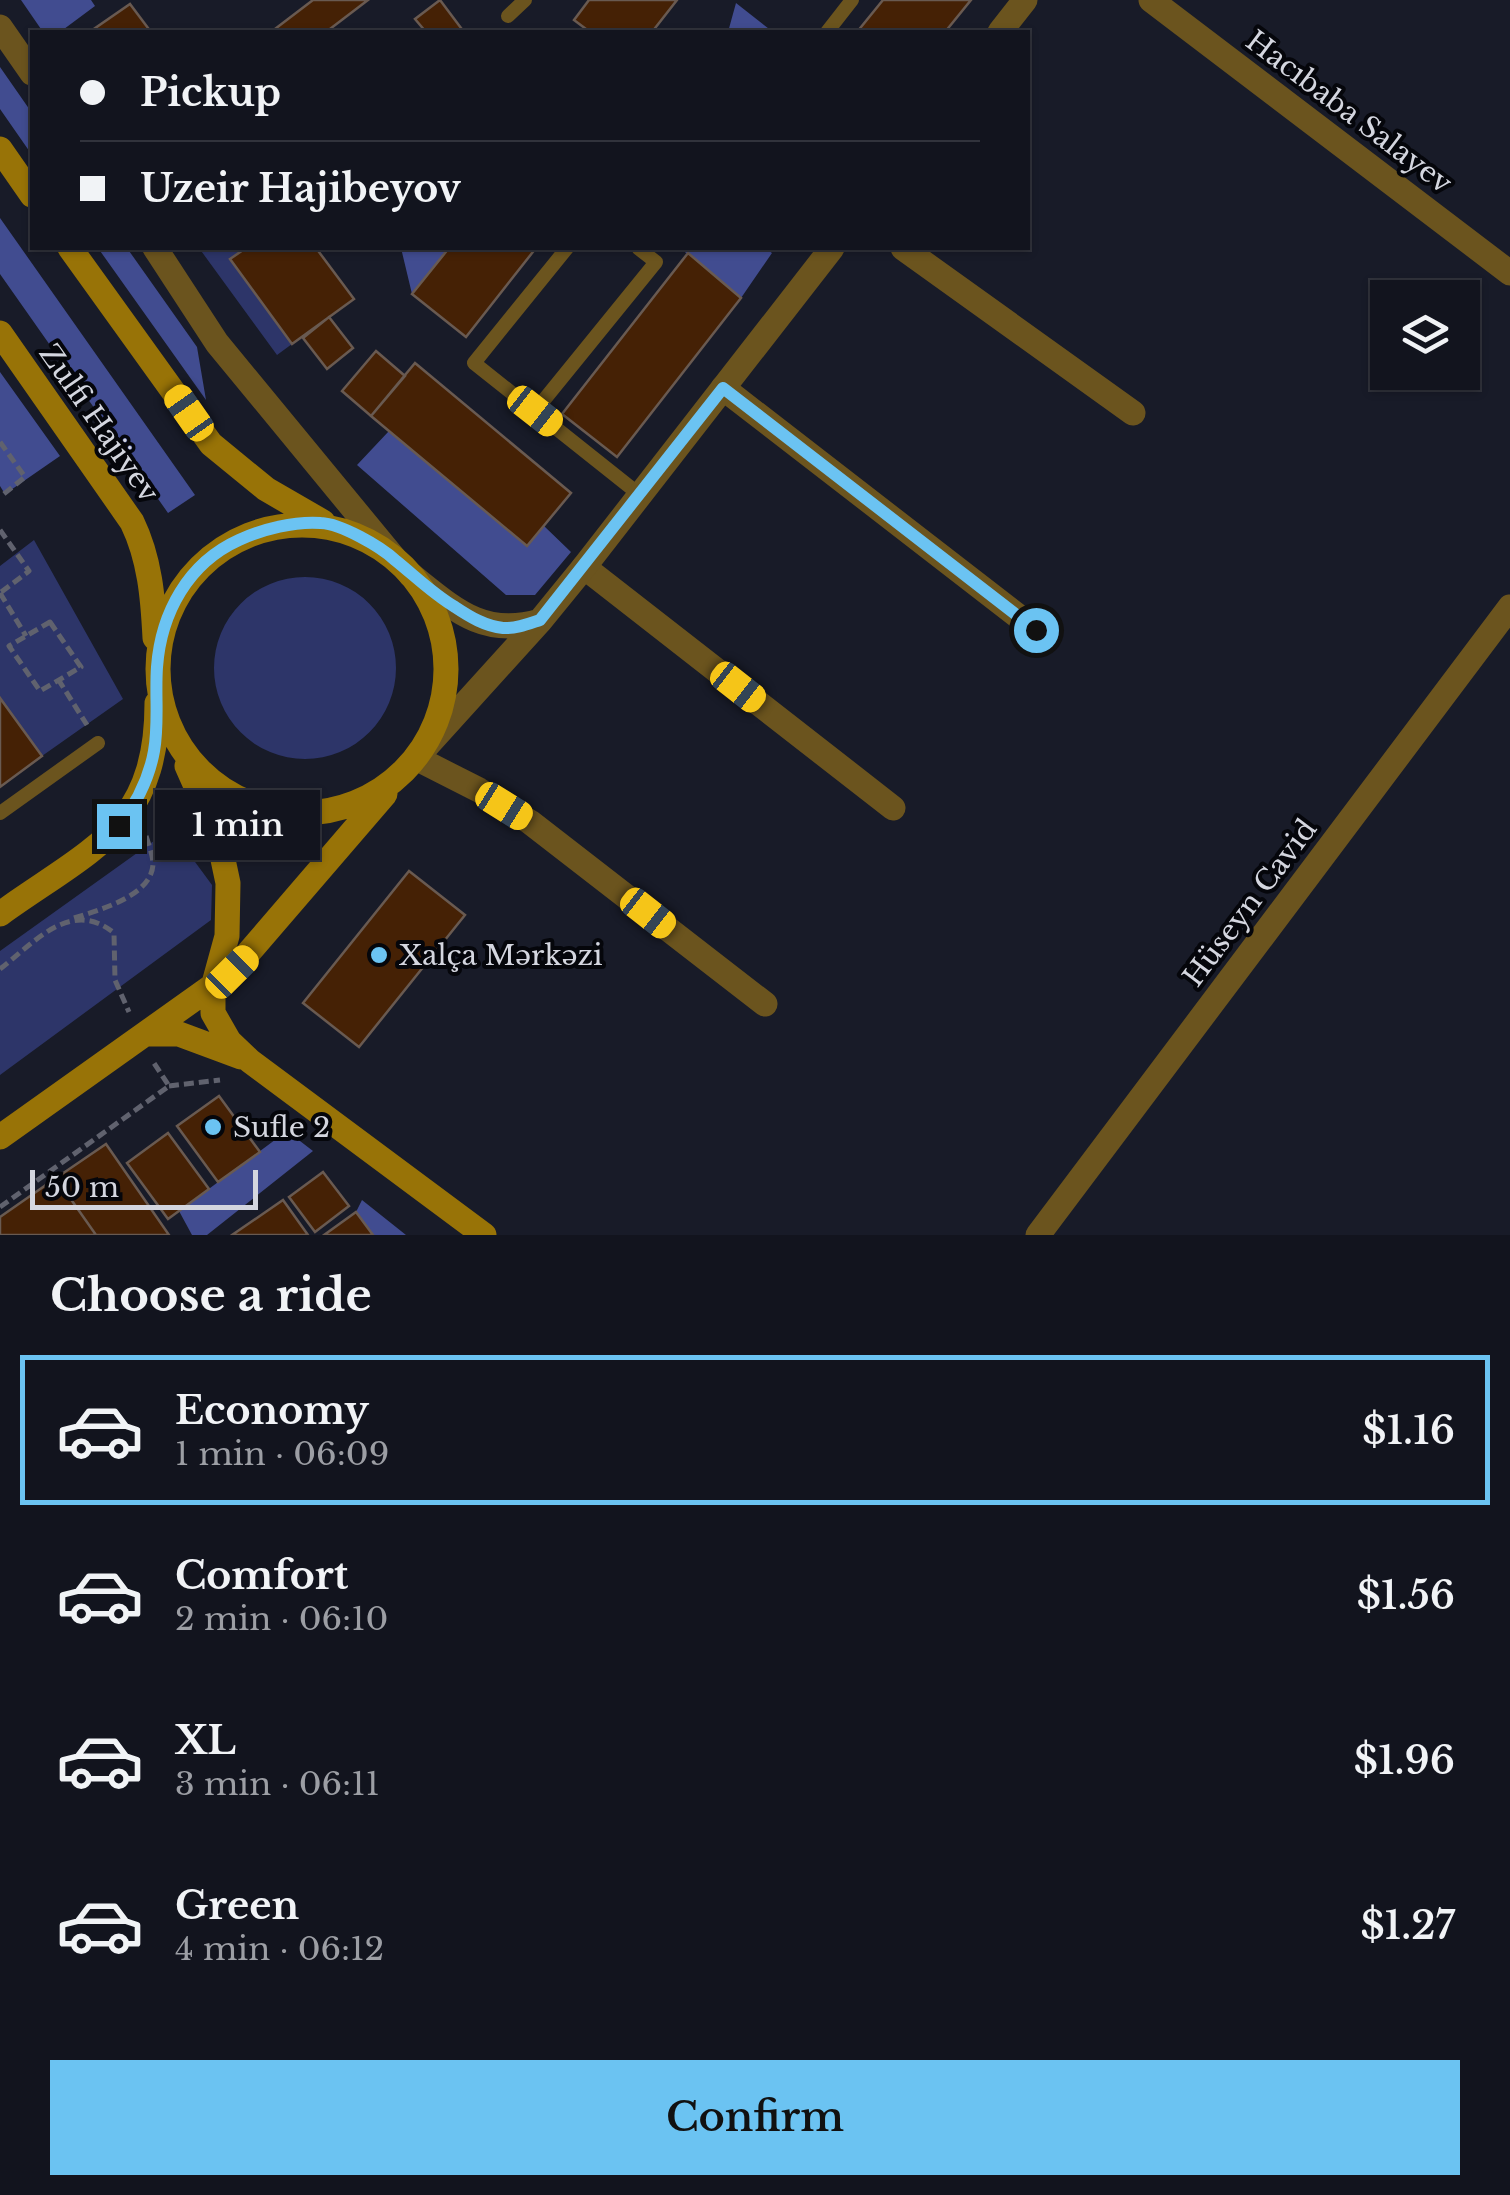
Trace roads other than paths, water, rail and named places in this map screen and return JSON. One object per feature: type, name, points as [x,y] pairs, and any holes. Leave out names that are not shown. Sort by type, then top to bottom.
[{"type":"main road","points":[[0,149],[30,191]]},
{"type":"main road","points":[[0,1137],[213,987],[251,953],[416,758],[436,724],[446,685],[444,646],[433,608],[403,567],[375,544],[323,522],[266,489],[210,444],[71,250]]},
{"type":"main road","name":"Zulfi Hajiyev","points":[[0,333],[132,522],[143,544],[151,585],[157,669]]},
{"type":"main road","points":[[0,914],[102,842],[134,808],[154,752],[160,638],[170,608],[187,580],[236,540],[267,529],[323,522]]},
{"type":"main road","points":[[157,669],[168,726],[218,836],[225,862],[226,936],[212,1004],[228,1041],[484,1235]]},
{"type":"main road","points":[[168,726],[188,758],[214,784],[246,802],[282,812],[320,812],[356,803],[388,785],[416,758]]},
{"type":"main road","points":[[143,1036],[164,1032],[198,1038],[250,1061]]},
{"type":"street","points":[[1002,30],[1025,0]]},
{"type":"street","name":"Hacıbaba Salayev","points":[[1151,0],[1510,272]]},
{"type":"street","points":[[0,27],[30,71]]},
{"type":"street","points":[[155,250],[218,343],[403,567],[446,602],[489,625],[517,628],[540,620]]},
{"type":"street","points":[[766,1004],[530,822],[416,758],[584,567],[830,250]]},
{"type":"street","points":[[906,250],[1134,414]]},
{"type":"street","points":[[723,388],[1036,630]]},
{"type":"street","points":[[584,567],[893,808]]},
{"type":"street","name":"Hüseyn Cavid","points":[[1038,1235],[1510,607]]},
{"type":"lane","points":[[508,16],[525,0]]},
{"type":"lane","points":[[830,30],[852,0]]},
{"type":"lane","points":[[565,250],[474,363],[640,494]]},
{"type":"lane","points":[[535,411],[656,262],[641,250]]},
{"type":"lane","points":[[0,813],[98,743]]},
{"type":"place","name":"Xalça Mərkəzi","points":[[379,955]]},
{"type":"place","name":"Sufle 2","points":[[213,1127]]}]
